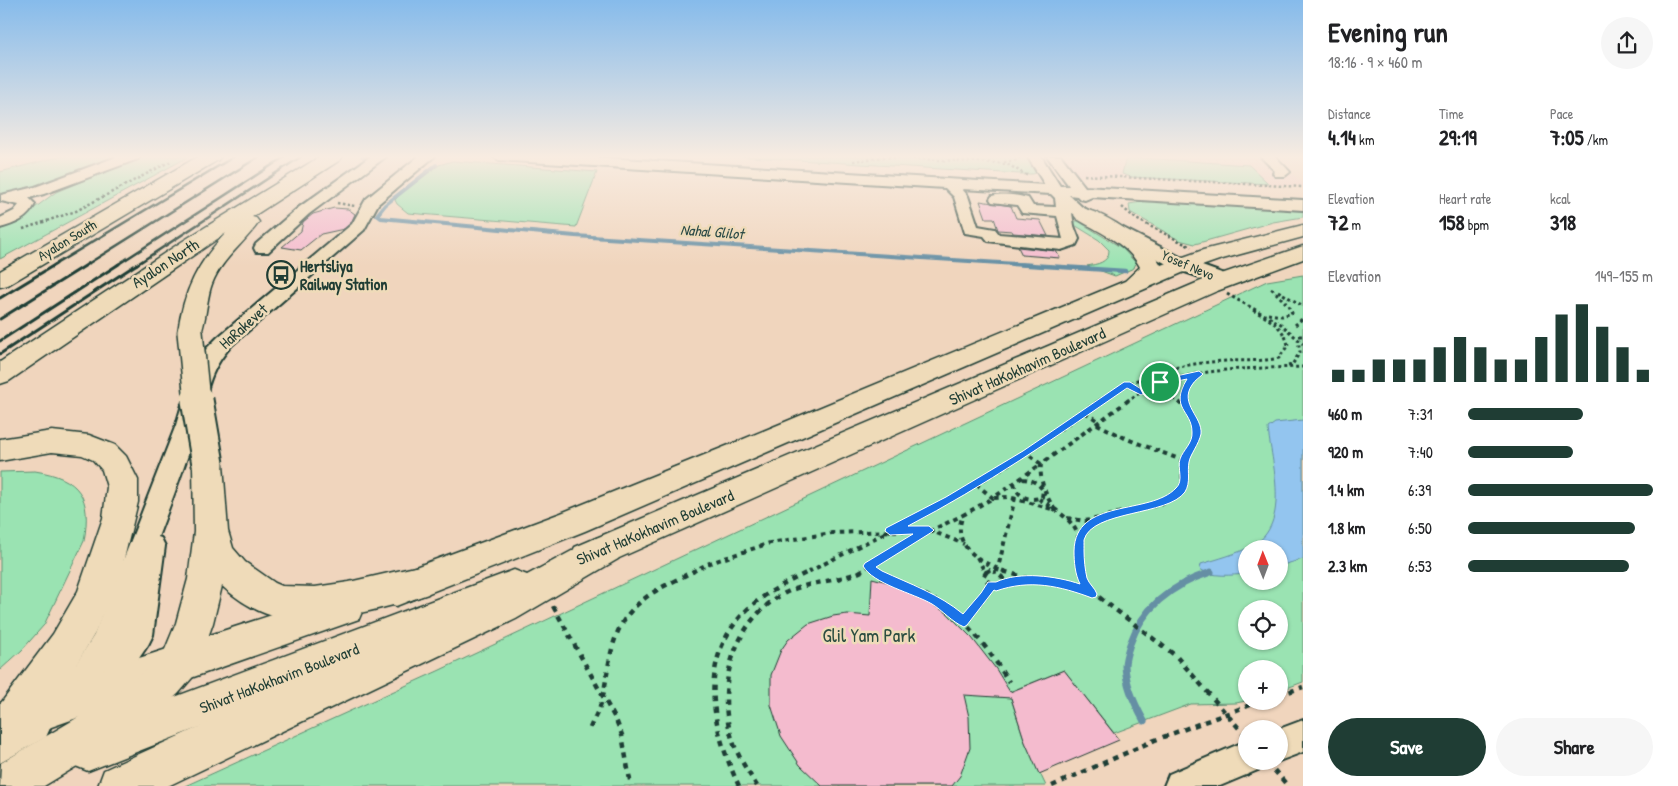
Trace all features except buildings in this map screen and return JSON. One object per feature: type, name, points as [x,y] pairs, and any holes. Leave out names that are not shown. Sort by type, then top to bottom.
[{"type":"main road","name":"Ayalon South","points":[[0,280],[149,193]]},
{"type":"main road","name":"Ayalon North","points":[[0,375],[183,251],[276,193]]},
{"type":"main road","points":[[5,750],[88,738],[122,715],[163,681],[178,664],[200,610],[204,595],[211,528],[212,495],[208,464],[197,412],[192,364],[190,332],[195,296],[202,278],[227,242],[256,216],[287,193]]},
{"type":"main road","points":[[1094,212],[1148,260],[1151,267],[1133,285]]},
{"type":"main road","name":"Shivat HaKokhavim Boulevard","points":[[5,750],[79,698],[415,583],[573,522],[736,455],[1133,285],[1189,258],[1303,231]]},
{"type":"main road","name":"Shivat HaKokhavim Boulevard","points":[[5,750],[384,638],[606,549],[1225,287],[1303,252]]},
{"type":"main road","points":[[0,450],[53,442],[72,442],[89,445],[102,450],[112,459],[119,470],[123,482],[116,531],[107,563],[93,599],[83,620],[5,750]]},
{"type":"main road","points":[[211,528],[218,556],[232,572],[264,595],[281,602],[345,598],[415,583]]},
{"type":"main road","points":[[120,786],[503,607],[606,549]]},
{"type":"street","points":[[3,199],[28,193]]},
{"type":"street","points":[[0,223],[13,218],[36,200],[50,193]]},
{"type":"street","points":[[262,248],[301,212],[331,193]]},
{"type":"street","name":"HaRakevet","points":[[79,698],[87,674],[106,643],[158,506],[187,425],[201,374],[214,353],[305,271],[358,227],[364,220],[372,202],[384,193]]},
{"type":"street","points":[[958,193],[961,196],[971,230],[989,232],[994,238],[999,239],[1067,244],[1071,239],[1057,195]]},
{"type":"street","points":[[1034,193],[1057,195]]},
{"type":"street","points":[[1037,193],[1057,195]]},
{"type":"street","points":[[961,196],[1023,201],[1027,210],[1061,193]]},
{"type":"street","name":"Yosef Nevo","points":[[1083,193],[1094,212]]},
{"type":"street","points":[[1133,193],[1156,197]]},
{"type":"street","points":[[1263,193],[1303,195]]},
{"type":"street","name":"Yosef Nevo","points":[[1057,195],[1189,258],[1225,287]]},
{"type":"street","points":[[1094,212],[1113,207],[1114,202],[1123,198],[1156,197],[1303,205]]},
{"type":"street","points":[[3,199],[18,199],[26,202],[27,207],[24,210]]},
{"type":"street","name":"HaRakevet","points":[[79,698],[138,635],[158,506]]},
{"type":"street","points":[[1288,742],[1303,736]]},
{"type":"street","points":[[1181,786],[1238,761]]},
{"type":"path","points":[[18,230],[76,211],[111,193]]},
{"type":"path","points":[[1122,207],[1189,258]]},
{"type":"path","points":[[1263,283],[1303,306]]},
{"type":"path","points":[[1225,287],[1290,330],[1303,344]]},
{"type":"path","points":[[1265,314],[1282,316],[1292,313],[1288,305],[1271,288]]},
{"type":"path","points":[[739,786],[724,757],[720,743],[712,689],[716,664],[730,629],[741,615],[762,596],[890,531],[976,484],[1026,454],[1127,384],[1154,372],[1197,363],[1265,361],[1279,358],[1288,345],[1287,337],[1275,324],[1251,309]]},
{"type":"path","points":[[1295,325],[1303,318]]},
{"type":"path","points":[[1285,368],[1292,365],[1300,352],[1298,340],[1290,330]]},
{"type":"path","points":[[757,786],[741,761],[729,728],[726,712],[728,680],[734,652],[740,638],[768,603],[805,585],[858,572],[929,530],[963,515],[993,498],[1154,385],[1226,369],[1303,368]]},
{"type":"path","points":[[1154,372],[1179,378]]},
{"type":"path","points":[[1185,407],[1185,390],[1187,385],[1199,374]]},
{"type":"path","points":[[1147,375],[1154,385]]},
{"type":"path","points":[[1064,517],[1085,521],[1105,517],[1170,499],[1181,490],[1184,483],[1184,461],[1191,450],[1197,433],[1195,423],[1185,407],[1170,396],[1142,392],[1127,384]]},
{"type":"path","points":[[1085,412],[1098,423],[1127,439],[1184,461]]},
{"type":"path","points":[[1026,454],[1041,464]]},
{"type":"path","points":[[1041,464],[1041,479],[1049,502],[1055,510]]},
{"type":"path","points":[[1020,479],[1033,481],[1041,487],[1043,494],[1039,499]]},
{"type":"path","points":[[1014,483],[1015,490],[1022,496],[1031,500],[1039,499],[1064,517],[1074,527],[1080,538],[1082,577],[1092,594],[1160,642],[1191,672],[1238,727]]},
{"type":"path","points":[[976,484],[993,498],[1016,498],[1055,510]]},
{"type":"path","points":[[998,570],[1016,498]]},
{"type":"path","points":[[963,515],[958,529],[960,538],[975,554],[998,570],[1004,578],[1004,583]]},
{"type":"path","points":[[1080,538],[1088,527],[1105,517]]},
{"type":"path","points":[[590,728],[604,698],[609,658],[615,636],[636,605],[666,584],[707,564],[770,544],[832,533],[929,530],[964,544]]},
{"type":"path","points":[[975,554],[985,572],[985,579],[991,585],[1000,586],[1004,583],[1038,580]]},
{"type":"path","points":[[868,566],[878,574],[928,596],[946,607],[964,622],[989,652],[1009,682]]},
{"type":"path","points":[[985,572],[998,570],[1029,579],[1062,583],[1092,594]]},
{"type":"path","points":[[964,622],[985,596],[991,585]]},
{"type":"path","points":[[553,605],[616,720],[622,736],[631,786]]},
{"type":"path","points":[[1288,693],[1303,687]]},
{"type":"path","points":[[1052,786],[1080,772],[1238,709]]},
{"type":"path","points":[[1275,770],[1288,786]]},
{"type":"green space","points":[[55,193],[122,193],[0,259],[0,227],[24,216]]},
{"type":"green space","points":[[402,193],[589,193],[576,227],[408,213],[395,200]]},
{"type":"green space","points":[[1148,201],[1303,210],[1303,217],[1273,222],[1195,244],[1179,240],[1130,212],[1129,204]]},
{"type":"green space","points":[[1071,221],[1078,221],[1122,248],[1136,263],[1134,268],[1115,276],[1087,266],[1105,260],[1109,250],[1099,240]]},
{"type":"green space","name":"Glil Yam Park","points":[[1303,275],[1303,682],[1288,688],[1288,660],[1238,660],[1238,703],[1191,704],[1114,733],[1064,670],[1009,692],[1025,742],[1046,786],[185,786],[438,671],[1267,281]]},
{"type":"green space","points":[[35,471],[63,479],[79,492],[84,501],[86,512],[84,541],[44,625],[22,650],[0,670],[0,472]]},
{"type":"water","points":[[1303,420],[1303,559],[1288,563],[1288,540],[1259,540],[1272,523],[1276,492],[1268,428],[1275,423]]},
{"type":"water","points":[[1238,552],[1238,574],[1216,575],[1200,569],[1201,564]]},
{"type":"waterway","name":"Nahal Glilot","points":[[401,193],[385,205],[377,215],[381,218],[575,236],[1033,265]]},
{"type":"waterway","name":"Nahal Glilot","points":[[1013,264],[1125,271]]},
{"type":"waterway","name":"Nahal Glilot","points":[[1144,721],[1132,695],[1125,666],[1130,644],[1136,630],[1143,618],[1162,598],[1185,583],[1211,572]]},
{"type":"railway","points":[[54,265],[174,193]]},
{"type":"railway","points":[[86,265],[201,193]]},
{"type":"railway","points":[[117,265],[229,193]]},
{"type":"railway","points":[[136,265],[246,193]]},
{"type":"railway","points":[[0,298],[56,264]]},
{"type":"railway","points":[[0,319],[88,264]]},
{"type":"railway","points":[[0,341],[119,264]]},
{"type":"railway","points":[[0,354],[137,264]]},
{"type":"place","name":"Hertsliya Railway Station","points":[[281,275]]},
{"type":"route","points":[[1199,374],[1190,381],[1185,390],[1185,407],[1195,423],[1197,433],[1191,450],[1184,459],[1184,483],[1181,490],[1170,499],[1105,517],[1088,527],[1080,538],[1079,557],[1084,584],[1092,594],[1075,586],[1038,580],[1004,583],[996,587],[991,585],[985,596],[964,622],[946,607],[928,596],[878,574],[868,566],[929,530],[890,531],[950,500],[1026,454],[1108,395],[1127,384],[1141,392],[1160,382],[1199,374]]}]
